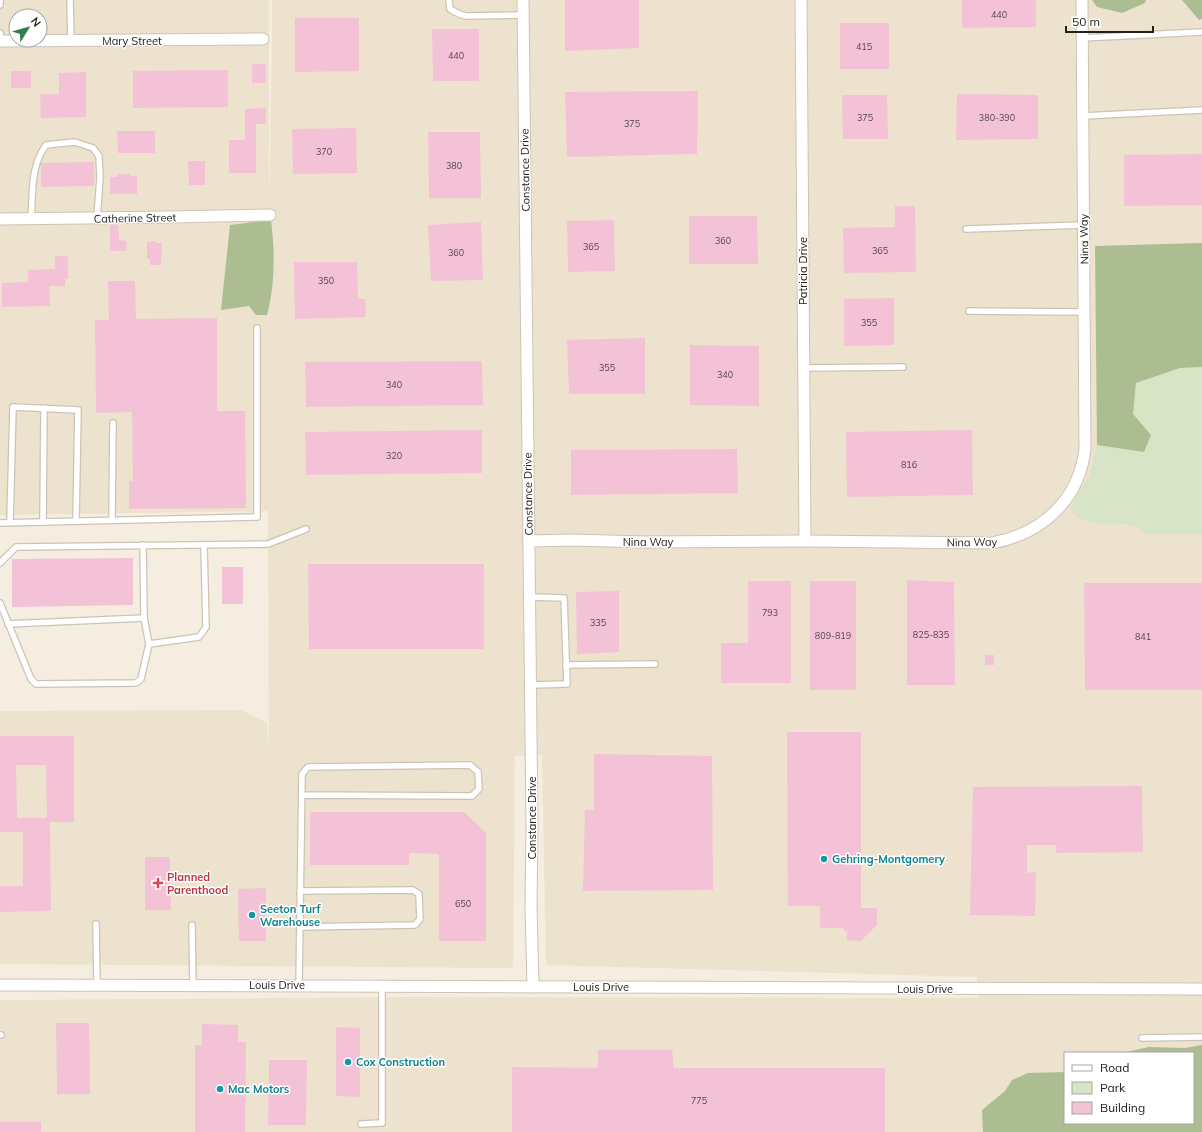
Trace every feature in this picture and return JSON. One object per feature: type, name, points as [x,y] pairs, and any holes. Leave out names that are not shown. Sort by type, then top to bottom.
[{"type":"street","name":"Constance Drive","points":[[524,0],[531,685],[531,906],[533,987]]},
{"type":"street","name":"Patricia Drive","points":[[801,0],[805,541]]},
{"type":"street","name":"Nina Way","points":[[529,541],[992,543],[1022,535],[1045,521],[1054,513],[1068,495],[1080,473],[1084,460],[1086,433],[1082,0]]},
{"type":"street","name":"Mary Street","points":[[0,38],[71,41],[264,39]]},
{"type":"street","name":"Catherine Street","points":[[0,219],[270,214]]},
{"type":"street","name":"Louis Drive","points":[[0,985],[382,985],[533,987],[1202,989]]},
{"type":"lane","points":[[0,0],[0,5]]},
{"type":"lane","points":[[70,0],[71,41]]},
{"type":"lane","points":[[449,0],[450,9],[466,16],[524,15]]},
{"type":"lane","points":[[1082,38],[1202,32]]},
{"type":"lane","points":[[1083,116],[1202,110]]},
{"type":"lane","points":[[31,219],[34,169],[39,154],[46,145],[75,142],[93,148],[98,156],[100,178],[97,218]]},
{"type":"lane","points":[[966,229],[1084,225]]},
{"type":"lane","points":[[969,310],[1085,312]]},
{"type":"lane","points":[[0,523],[257,517],[257,328]]},
{"type":"lane","points":[[804,368],[903,367]]},
{"type":"lane","points":[[10,522],[13,407],[78,410],[76,521]]},
{"type":"lane","points":[[43,522],[44,408]]},
{"type":"lane","points":[[112,520],[113,423]]},
{"type":"lane","points":[[0,563],[16,547],[268,544],[306,529]]},
{"type":"lane","points":[[149,644],[199,636],[206,627],[204,545]]},
{"type":"lane","points":[[0,603],[31,679],[36,684],[136,683],[141,679],[149,644],[144,618],[143,546]]},
{"type":"lane","points":[[530,598],[564,598],[567,684],[531,685]]},
{"type":"lane","points":[[8,624],[144,618]]},
{"type":"lane","points":[[566,665],[655,664]]},
{"type":"lane","points":[[299,985],[302,774],[308,767],[470,765],[478,772],[479,789],[472,796],[302,796]]},
{"type":"lane","points":[[300,891],[413,890],[419,894],[420,919],[414,925],[300,927]]},
{"type":"lane","points":[[96,924],[97,985]]},
{"type":"lane","points":[[192,925],[193,986]]},
{"type":"lane","points":[[361,1124],[382,1123],[382,985]]},
{"type":"lane","points":[[1142,1038],[1202,1037]]},
{"type":"shaded area","points":[[0,0],[269,0],[269,211],[272,0],[1202,0],[1202,1132],[0,1132],[0,1000],[419,997],[977,998],[977,977],[546,965],[542,755],[515,756],[513,968],[0,964],[0,711],[241,710],[267,723],[269,744],[268,511],[0,515]]},
{"type":"green space","points":[[1092,0],[1146,0],[1145,3],[1122,13],[1097,7]]},
{"type":"green space","points":[[1182,0],[1202,0],[1202,19],[1199,20]]},
{"type":"green space","points":[[271,220],[274,268],[272,292],[267,315],[256,315],[249,306],[221,310],[230,225]]},
{"type":"green space","points":[[1202,243],[1202,367],[1180,368],[1136,383],[1133,414],[1151,435],[1144,452],[1097,445],[1095,246]]},
{"type":"green space","points":[[1202,367],[1202,534],[1146,534],[1142,530],[1126,524],[1099,525],[1077,517],[1070,508],[1090,474],[1097,445],[1144,452],[1151,435],[1133,414],[1136,383],[1180,368]]},
{"type":"green space","points":[[1202,1045],[1202,1132],[983,1132],[982,1110],[1005,1091],[1012,1080],[1028,1073],[1064,1072],[1064,1124],[1194,1124],[1194,1052],[1126,1052],[1149,1047],[1185,1048]]},
{"type":"building","points":[[565,0],[639,0],[639,48],[565,51]]},
{"type":"building","points":[[962,0],[1036,0],[1036,27],[962,28]]},
{"type":"building","points":[[295,18],[359,18],[359,71],[295,72]]},
{"type":"building","points":[[840,23],[889,23],[889,69],[840,69]]},
{"type":"building","points":[[432,29],[479,29],[479,81],[433,81]]},
{"type":"building","points":[[252,64],[266,64],[266,83],[252,83]]},
{"type":"building","points":[[228,70],[228,107],[133,108],[133,71]]},
{"type":"building","points":[[11,71],[31,71],[31,88],[11,88]]},
{"type":"building","points":[[86,72],[86,117],[41,118],[40,94],[59,94],[59,73]]},
{"type":"building","points":[[698,91],[697,154],[567,157],[565,92]]},
{"type":"building","points":[[957,94],[1038,95],[1038,139],[956,140]]},
{"type":"building","points":[[842,95],[887,95],[888,139],[843,139]]},
{"type":"building","points":[[266,108],[266,124],[256,124],[256,173],[229,173],[229,140],[245,140],[245,109]]},
{"type":"building","points":[[356,128],[357,173],[293,174],[292,129]]},
{"type":"building","points":[[117,131],[155,131],[155,153],[118,153]]},
{"type":"building","points":[[428,132],[480,132],[481,198],[429,198]]},
{"type":"building","points":[[1202,154],[1202,205],[1124,206],[1124,155]]},
{"type":"building","points":[[188,161],[205,161],[205,185],[189,185]]},
{"type":"building","points":[[94,162],[94,186],[41,187],[41,163]]},
{"type":"building","points":[[117,174],[131,174],[131,176],[137,176],[137,194],[110,194],[110,177],[117,177]]},
{"type":"building","points":[[895,206],[915,206],[916,272],[844,273],[843,228],[895,227]]},
{"type":"building","points":[[689,216],[757,216],[758,264],[689,264]]},
{"type":"building","points":[[614,220],[615,271],[568,272],[567,221]]},
{"type":"building","points":[[481,222],[483,280],[431,281],[428,225]]},
{"type":"building","points":[[110,225],[118,225],[119,240],[127,241],[126,251],[110,251]]},
{"type":"building","points":[[156,241],[156,243],[162,243],[161,265],[150,265],[150,259],[147,259],[147,242]]},
{"type":"building","points":[[55,256],[68,256],[68,279],[65,279],[65,286],[49,286],[50,306],[2,307],[2,283],[28,282],[28,270],[55,269]]},
{"type":"building","points":[[294,262],[357,262],[358,299],[365,299],[366,317],[295,319]]},
{"type":"building","points":[[108,281],[135,281],[136,319],[217,318],[217,411],[245,411],[246,508],[129,509],[129,481],[133,481],[132,412],[96,413],[95,320],[109,320]]},
{"type":"building","points":[[894,298],[894,345],[844,346],[844,299]]},
{"type":"building","points":[[645,338],[645,394],[569,394],[567,340]]},
{"type":"building","points":[[690,345],[759,346],[759,406],[690,405]]},
{"type":"building","points":[[482,361],[483,405],[306,407],[305,362]]},
{"type":"building","points":[[482,430],[482,473],[306,475],[305,432]]},
{"type":"building","points":[[972,430],[973,495],[847,497],[846,432]]},
{"type":"building","points":[[737,449],[738,493],[571,495],[571,450]]},
{"type":"building","points":[[133,558],[133,605],[12,607],[12,559]]},
{"type":"building","points":[[308,564],[484,564],[484,649],[309,649]]},
{"type":"building","points":[[222,567],[243,567],[243,604],[222,604]]},
{"type":"building","points":[[907,580],[954,582],[955,685],[907,685]]},
{"type":"building","points":[[748,581],[791,581],[791,683],[721,683],[721,643],[748,643]]},
{"type":"building","points":[[810,581],[856,581],[856,690],[810,690]]},
{"type":"building","points":[[1084,583],[1202,583],[1202,690],[1085,690]]},
{"type":"building","points":[[619,591],[619,652],[577,654],[576,592]]},
{"type":"building","points":[[985,655],[994,655],[994,665],[985,665]]},
{"type":"building","name":"Gehring-Montgomery","points":[[787,732],[861,732],[861,908],[877,908],[877,925],[861,941],[847,940],[847,931],[844,931],[844,928],[820,928],[820,906],[788,906]]},
{"type":"building","points":[[0,736],[74,736],[74,822],[50,822],[51,911],[0,912],[0,886],[23,886],[23,832],[0,832]],"holes":[[[16,765],[46,765],[47,818],[17,818]]]},
{"type":"building","points":[[594,754],[712,756],[713,890],[583,891],[585,810],[594,810]]},
{"type":"building","points":[[1142,786],[1143,852],[1056,853],[1056,845],[1027,845],[1027,873],[1036,872],[1035,916],[970,915],[973,787]]},
{"type":"building","points":[[310,812],[464,812],[486,833],[486,941],[439,941],[439,854],[409,853],[409,865],[310,865]]},
{"type":"building","name":"Planned Parenthood","points":[[145,857],[170,857],[171,910],[145,910]]},
{"type":"building","name":"Seeton Turf Warehouse","points":[[266,888],[266,941],[239,941],[238,889]]},
{"type":"building","points":[[56,1023],[89,1023],[90,1094],[57,1094]]},
{"type":"building","name":"Mac Motors","points":[[202,1024],[238,1025],[238,1042],[246,1042],[245,1132],[195,1132],[195,1045],[202,1045]]},
{"type":"building","name":"Cox Construction","points":[[336,1027],[360,1028],[360,1097],[336,1096]]},
{"type":"building","points":[[598,1050],[672,1050],[674,1068],[885,1068],[885,1132],[512,1132],[512,1067],[598,1068]]},
{"type":"building","points":[[269,1060],[307,1060],[306,1125],[268,1125]]},
{"type":"building","points":[[0,1122],[41,1122],[41,1132],[0,1132]]},
{"type":"place","name":"Gehring-Montgomery","points":[[824,859]]},
{"type":"place","name":"Planned Parenthood","points":[[158,883]]},
{"type":"place","name":"Seeton Turf Warehouse","points":[[252,915]]},
{"type":"place","name":"Cox Construction","points":[[348,1062]]},
{"type":"place","name":"Mac Motors","points":[[220,1089]]}]
